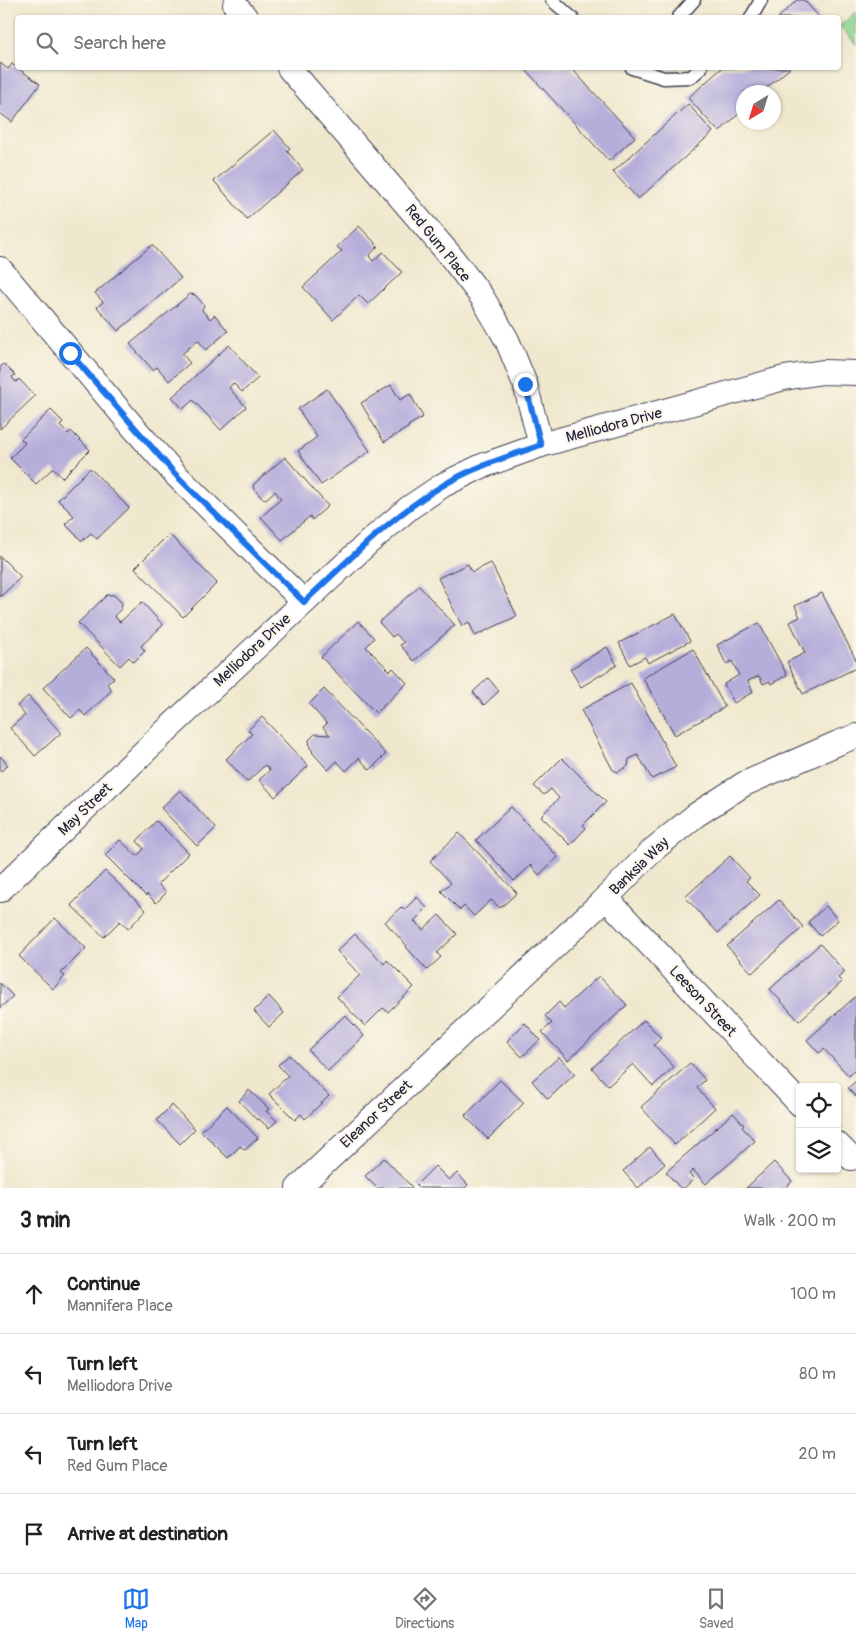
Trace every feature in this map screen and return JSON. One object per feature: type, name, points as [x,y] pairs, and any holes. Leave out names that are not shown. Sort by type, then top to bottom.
[{"type":"street","name":"Red Gum Place","points":[[291,70],[449,254],[482,297],[511,348],[525,384],[541,445]]},
{"type":"street","points":[[0,269],[127,421],[176,475],[304,602]]},
{"type":"street","name":"Melliodora Drive","points":[[169,728],[369,542],[416,503],[443,485],[482,466],[541,445],[784,378],[823,372],[856,372]]},
{"type":"street","name":"May Street","points":[[0,890],[169,728]]},
{"type":"street","name":"Banksia Way","points":[[453,1041],[606,898],[654,849],[696,815],[744,784],[856,736]]},
{"type":"street","name":"Leeson Street","points":[[606,898],[796,1100]]},
{"type":"street","name":"Eleanor Street","points":[[298,1188],[453,1041]]},
{"type":"lane","points":[[552,0],[569,15]]},
{"type":"lane","points":[[681,15],[694,0]]},
{"type":"lane","points":[[753,15],[761,0]]},
{"type":"lane","points":[[638,70],[664,78],[691,77],[699,70]]},
{"type":"green space","points":[[856,12],[856,44],[841,27]]},
{"type":"building","points":[[797,0],[804,0],[817,15],[781,15]]},
{"type":"building","points":[[0,63],[8,69],[12,64],[15,66],[15,70],[20,70],[40,84],[12,122],[0,113]]},
{"type":"building","points":[[526,70],[573,70],[635,137],[609,161]]},
{"type":"building","points":[[720,70],[788,70],[770,85],[736,85],[736,116],[719,132],[688,98]]},
{"type":"building","points":[[688,104],[713,132],[638,199],[613,172]]},
{"type":"building","points":[[274,130],[290,148],[287,151],[303,170],[247,219],[214,181]]},
{"type":"building","points":[[359,226],[378,246],[369,256],[373,261],[383,252],[402,272],[368,304],[359,295],[333,320],[303,287],[342,251],[337,247]]},
{"type":"building","points":[[152,245],[181,278],[118,331],[97,307],[103,302],[95,293]]},
{"type":"building","points":[[190,294],[195,295],[204,305],[202,310],[210,319],[215,315],[228,331],[206,350],[198,340],[182,354],[190,363],[169,381],[157,367],[153,370],[130,344]]},
{"type":"building","points":[[229,345],[258,378],[242,392],[233,383],[229,388],[246,407],[221,430],[193,400],[183,409],[172,397]]},
{"type":"building","points":[[4,364],[15,375],[12,377],[16,382],[19,379],[35,396],[0,429],[0,367]]},
{"type":"building","points":[[391,385],[400,400],[410,394],[423,417],[384,442],[361,403]]},
{"type":"building","points":[[327,389],[370,451],[321,485],[298,451],[317,437],[298,409]]},
{"type":"building","points":[[51,410],[63,422],[60,426],[68,434],[71,431],[90,450],[62,478],[53,468],[36,484],[10,458],[25,443],[21,439]]},
{"type":"building","points":[[285,457],[328,506],[312,520],[310,516],[282,540],[261,517],[281,499],[275,491],[266,499],[262,498],[253,488],[254,484]]},
{"type":"building","points":[[90,468],[129,508],[97,539],[91,533],[82,541],[65,524],[74,516],[58,500]]},
{"type":"building","points":[[169,534],[217,583],[183,617],[135,568]]},
{"type":"building","points":[[0,556],[21,577],[0,597]]},
{"type":"building","points":[[491,563],[517,616],[475,636],[469,622],[462,626],[438,578],[468,564],[472,572]]},
{"type":"building","points":[[419,586],[455,625],[414,661],[400,645],[404,643],[396,634],[392,637],[379,622]]},
{"type":"building","points":[[822,593],[856,660],[856,668],[803,694],[787,662],[805,653],[790,622],[800,617],[795,606]]},
{"type":"building","points":[[107,595],[114,595],[122,603],[121,609],[114,616],[120,622],[142,602],[163,625],[141,646],[145,651],[134,662],[129,657],[120,666],[78,623]]},
{"type":"building","points":[[675,614],[690,641],[648,663],[645,657],[630,665],[619,643]]},
{"type":"building","points":[[358,621],[374,638],[366,647],[390,671],[393,668],[407,683],[376,713],[321,657]]},
{"type":"building","points":[[759,623],[787,675],[771,684],[770,681],[763,684],[759,676],[748,681],[753,692],[734,703],[724,684],[739,675],[732,661],[726,664],[717,645]]},
{"type":"building","points":[[607,647],[617,665],[581,687],[570,669]]},
{"type":"building","points":[[86,648],[114,678],[107,684],[112,690],[85,716],[80,710],[71,718],[43,688]]},
{"type":"building","points":[[693,649],[725,707],[675,735],[643,678]]},
{"type":"building","points":[[488,678],[499,691],[484,705],[473,692]]},
{"type":"building","points":[[631,683],[676,767],[652,779],[638,755],[629,759],[628,766],[618,772],[613,770],[581,710]]},
{"type":"building","points":[[324,689],[386,754],[370,770],[359,758],[346,771],[337,761],[328,770],[312,752],[309,740],[315,734],[330,735],[323,727],[327,724],[309,704]]},
{"type":"building","points":[[28,696],[61,733],[35,756],[10,728],[25,715],[17,706]]},
{"type":"building","points":[[262,717],[308,766],[275,797],[259,780],[270,770],[265,765],[247,782],[226,759],[252,734],[248,730]]},
{"type":"building","points":[[0,756],[8,765],[0,772]]},
{"type":"building","points":[[562,758],[606,802],[583,825],[586,828],[570,845],[541,816],[559,798],[551,789],[544,795],[534,786]]},
{"type":"building","points":[[180,790],[216,828],[197,846],[161,808]]},
{"type":"building","points":[[511,807],[558,857],[539,875],[531,865],[514,881],[476,840]]},
{"type":"building","points":[[156,821],[189,853],[158,884],[166,893],[156,903],[147,894],[146,896],[105,855],[120,840],[137,856],[144,849],[137,841]]},
{"type":"building","points":[[459,833],[517,893],[500,908],[491,900],[474,916],[464,906],[460,910],[441,891],[451,883],[430,861]]},
{"type":"building","points":[[730,856],[750,878],[746,881],[760,895],[718,933],[685,897]]},
{"type":"building","points":[[105,871],[146,910],[128,929],[120,921],[104,937],[71,905]]},
{"type":"building","points":[[417,897],[427,908],[414,921],[423,930],[439,915],[457,934],[437,953],[441,957],[427,970],[385,922],[401,907],[404,910]]},
{"type":"building","points":[[779,900],[803,927],[752,973],[727,946]]},
{"type":"building","points":[[826,906],[838,920],[820,936],[808,922]]},
{"type":"building","points":[[55,918],[86,948],[61,973],[65,976],[53,989],[19,956]]},
{"type":"building","points":[[355,934],[384,964],[387,960],[414,987],[388,1012],[383,1008],[365,1026],[337,997],[360,975],[337,951]]},
{"type":"building","points":[[820,944],[845,972],[838,978],[842,982],[799,1021],[770,989]]},
{"type":"building","points":[[599,976],[627,1005],[568,1060],[542,1032],[552,1023],[545,1016],[559,1002],[564,1008]]},
{"type":"building","points":[[0,983],[13,996],[0,1008]]},
{"type":"building","points":[[269,996],[284,1013],[269,1027],[254,1011]]},
{"type":"building","points":[[856,996],[856,1069],[849,1076],[824,1049],[819,1053],[807,1040]]},
{"type":"building","points":[[345,1015],[364,1036],[328,1071],[308,1050]]},
{"type":"building","points":[[644,1020],[661,1038],[654,1045],[674,1067],[653,1086],[633,1064],[608,1086],[592,1068]]},
{"type":"building","points":[[525,1023],[540,1040],[522,1057],[507,1041]]},
{"type":"building","points":[[289,1055],[329,1096],[305,1119],[301,1114],[295,1120],[269,1094],[288,1076],[278,1065]]},
{"type":"building","points":[[559,1057],[575,1074],[548,1099],[532,1081]]},
{"type":"building","points":[[690,1063],[705,1080],[697,1088],[715,1108],[675,1145],[641,1107]]},
{"type":"building","points":[[500,1080],[524,1103],[488,1139],[465,1116]]},
{"type":"building","points":[[856,1081],[856,1097],[848,1088]]},
{"type":"building","points":[[249,1090],[269,1109],[266,1111],[277,1121],[269,1128],[259,1119],[257,1120],[239,1101]]},
{"type":"building","points":[[172,1105],[195,1129],[180,1144],[157,1120]]},
{"type":"building","points":[[227,1106],[258,1138],[245,1150],[240,1146],[228,1158],[201,1131]]},
{"type":"building","points":[[733,1113],[744,1125],[742,1127],[755,1141],[706,1184],[693,1170],[689,1174],[694,1179],[684,1188],[680,1188],[666,1172]]},
{"type":"building","points":[[650,1147],[665,1164],[638,1188],[623,1171]]},
{"type":"building","points":[[384,1158],[411,1188],[377,1188],[365,1176]]},
{"type":"building","points":[[774,1162],[792,1181],[786,1188],[746,1188]]},
{"type":"building","points":[[435,1166],[449,1180],[457,1173],[468,1185],[465,1188],[419,1188],[416,1185]]},
{"type":"route","points":[[70,353],[176,475],[304,602],[409,508],[443,485],[482,466],[541,445],[525,384]]}]
